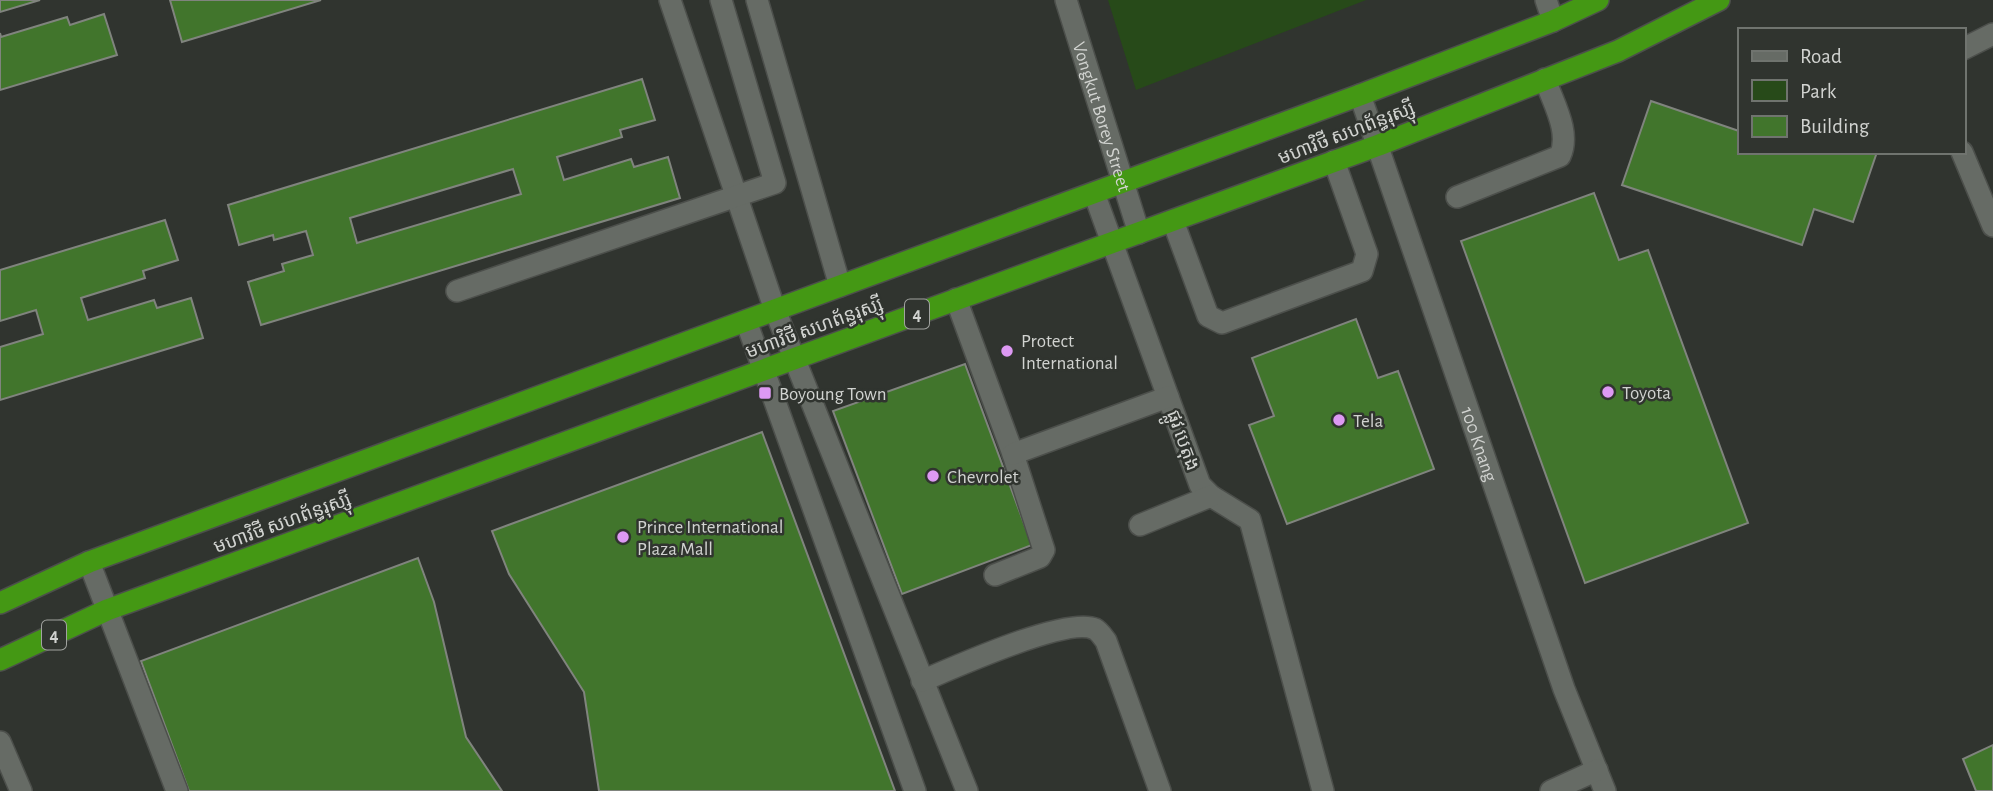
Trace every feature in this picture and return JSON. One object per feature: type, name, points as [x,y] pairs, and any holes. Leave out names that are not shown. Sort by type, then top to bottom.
[{"type":"highway","name":"មហាវិថី សហព័ន្ធរុស្ស៊ី","points":[[0,603],[89,562],[1360,95],[1553,21],[1598,0]]},
{"type":"highway","name":"មហាវិថី សហព័ន្ធរុស្ស៊ី","points":[[0,660],[107,610],[1378,145],[1618,51],[1719,0]]},
{"type":"street","points":[[670,0],[775,310],[967,791]]},
{"type":"street","points":[[457,291],[775,183],[722,0]]},
{"type":"street","points":[[757,0],[840,286]]},
{"type":"street","name":"Vongkut Borey Street","points":[[1066,0],[1121,183],[1139,233]]},
{"type":"street","points":[[1546,0],[1553,21]]},
{"type":"street","points":[[1965,48],[1993,34]]},
{"type":"street","points":[[1457,197],[1560,156],[1565,145],[1563,132],[1545,79]]},
{"type":"street","name":"100 Knang","points":[[1360,95],[1564,688],[1605,791]]},
{"type":"street","points":[[1963,154],[1993,226]]},
{"type":"street","points":[[1173,221],[1208,316],[1222,323],[1362,271],[1367,254],[1334,161]]},
{"type":"street","name":"ផ្លូវ បេតុង","points":[[1094,193],[1200,485],[1211,496],[1250,520],[1323,791]]},
{"type":"street","points":[[956,299],[1013,454],[1044,551],[1040,557],[995,575]]},
{"type":"street","points":[[746,321],[915,791]]},
{"type":"street","points":[[1013,454],[1168,397]]},
{"type":"street","points":[[1140,525],[1211,496]]},
{"type":"street","points":[[89,562],[177,791]]},
{"type":"street","points":[[922,681],[1050,632],[1079,626],[1095,629],[1107,641],[1160,791]]},
{"type":"street","points":[[0,742],[20,791]]},
{"type":"street","points":[[1551,791],[1597,770]]},
{"type":"green space","points":[[1108,0],[1366,0],[1136,90]]},
{"type":"building","points":[[0,0],[40,0],[0,12]]},
{"type":"building","points":[[170,0],[321,0],[182,42]]},
{"type":"building","points":[[104,14],[117,55],[0,90],[0,33],[1,37],[67,17],[70,25]]},
{"type":"building","points":[[642,79],[655,120],[620,130],[622,137],[557,157],[564,180],[631,159],[634,167],[668,157],[680,198],[261,325],[248,282],[284,271],[282,264],[313,255],[306,231],[274,240],[273,235],[239,245],[228,205]],"holes":[[[513,169],[521,194],[357,243],[350,218]]]},
{"type":"building","points":[[1651,101],[1738,131],[1738,154],[1876,154],[1853,222],[1814,209],[1802,245],[1622,185]]},
{"type":"building","name":"Toyota","points":[[1594,193],[1619,260],[1648,250],[1748,523],[1585,583],[1461,241]]},
{"type":"building","points":[[165,220],[178,260],[143,271],[145,278],[81,298],[88,320],[154,300],[157,308],[191,298],[203,338],[0,400],[0,347],[43,334],[36,310],[0,321],[0,270]]},
{"type":"building","name":"Tela","points":[[1356,319],[1378,378],[1398,371],[1434,469],[1287,524],[1249,425],[1274,416],[1252,358]]},
{"type":"building","points":[[965,364],[1032,545],[902,594],[833,411]]},
{"type":"building","points":[[762,432],[895,791],[599,791],[584,692],[509,574],[492,531]]},
{"type":"building","points":[[418,558],[434,602],[466,737],[502,791],[189,791],[141,661]]},
{"type":"building","points":[[1993,745],[1993,791],[1976,791],[1963,759]]},
{"type":"place","name":"Protect International","points":[[1007,351]]},
{"type":"place","name":"Toyota","points":[[1608,392]]},
{"type":"place","name":"Boyoung Town","points":[[765,393]]},
{"type":"place","name":"Tela","points":[[1339,420]]},
{"type":"place","name":"Chevrolet","points":[[933,476]]},
{"type":"place","name":"Prince International Plaza Mall","points":[[623,537]]}]
